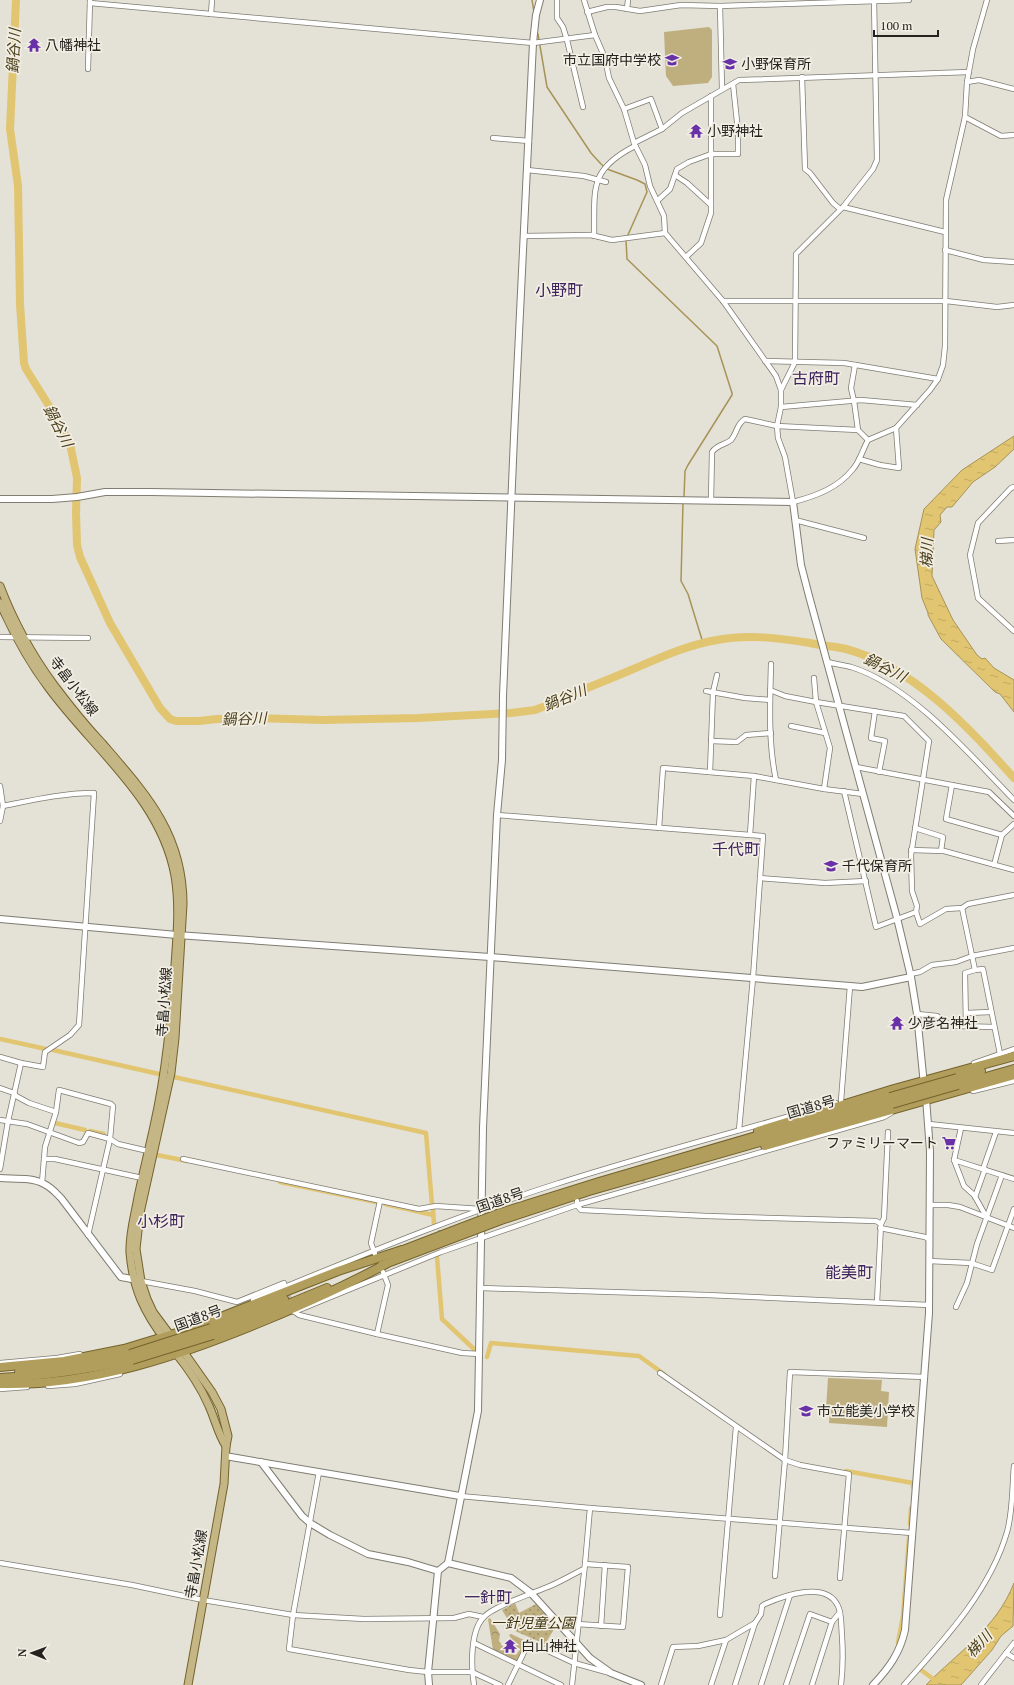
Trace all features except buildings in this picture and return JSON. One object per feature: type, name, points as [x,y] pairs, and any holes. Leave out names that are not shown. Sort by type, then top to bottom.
[{"type":"highway","points":[[890,1098],[924,1081],[1014,1056]]},
{"type":"highway","name":"国道8号","points":[[957,1085],[1014,1061]]},
{"type":"highway","name":"国道8号","points":[[500,1217],[685,1164],[704,1161],[742,1141],[890,1098],[957,1085],[1014,1069]]},
{"type":"highway","points":[[742,1141],[792,1139],[926,1100],[957,1085],[1014,1075]]},
{"type":"highway","name":"国道8号","points":[[214,1334],[402,1250],[599,1182],[695,1154],[727,1148]]},
{"type":"highway","name":"国道8号","points":[[0,1374],[103,1361],[214,1334],[386,1264],[463,1230]]},
{"type":"highway","points":[[0,1367],[129,1354],[167,1336],[193,1328],[338,1271],[402,1250]]},
{"type":"highway","points":[[0,1384],[78,1378],[155,1361],[181,1354],[214,1334]]},
{"type":"highway","name":"国道8号","points":[[0,1378],[37,1377],[81,1371],[129,1354]]},
{"type":"main road","name":"寺畠小松線","points":[[0,586],[20,637]]},
{"type":"main road","name":"寺畠小松線","points":[[0,603],[20,637],[53,684],[102,744],[143,790],[162,820],[176,854],[183,888],[168,1053],[131,1236],[130,1255],[137,1280],[140,1301],[181,1354],[206,1381],[221,1409],[228,1436],[225,1456],[224,1484],[188,1685]]},
{"type":"main road","name":"寺畠小松線","points":[[137,1280],[136,1237],[144,1193],[171,1073],[179,935]]},
{"type":"street","points":[[211,14],[212,0]]},
{"type":"street","points":[[429,1685],[428,1672],[438,1571],[448,1563],[460,1496],[478,1411],[483,1128],[490,957],[502,760],[503,696],[527,170],[537,43],[536,15],[540,0]]},
{"type":"street","points":[[557,0],[557,18],[563,27],[567,40],[583,107]]},
{"type":"street","points":[[584,0],[594,36],[605,58],[609,78],[624,109],[634,144],[644,164],[656,201],[664,216],[665,233],[722,301],[776,376],[781,390],[781,406],[777,426],[778,438],[785,457],[802,565],[817,626],[897,918],[911,976],[917,1014],[929,1124],[930,1240],[928,1342],[924,1377],[905,1630],[901,1645],[894,1660],[873,1685]]},
{"type":"street","points":[[627,8],[628,0]]},
{"type":"street","points":[[587,12],[607,7],[627,8],[640,11],[681,5],[720,6],[909,0]]},
{"type":"street","points":[[0,499],[61,498],[105,492],[158,492],[793,502],[816,496],[832,488],[854,468],[868,440],[896,428],[917,405],[938,379],[943,365],[946,301],[946,200],[965,117],[967,82],[973,49],[986,0]]},
{"type":"street","points":[[88,68],[90,1],[211,14],[537,43],[567,40],[580,36],[594,36]]},
{"type":"street","points":[[781,390],[794,362],[796,254],[841,208],[873,169],[877,160],[874,1]]},
{"type":"street","points":[[720,6],[722,89]]},
{"type":"street","points":[[594,236],[595,189],[598,179],[605,167],[634,144],[662,129],[682,113],[739,80],[969,72]]},
{"type":"street","points":[[802,77],[805,169],[810,173],[833,203],[841,208],[945,232]]},
{"type":"street","points":[[967,82],[979,80],[1014,89]]},
{"type":"street","points":[[656,201],[670,189],[677,169],[689,162],[711,154],[738,154],[738,131],[733,84]]},
{"type":"street","points":[[686,257],[701,243],[710,219],[711,96]]},
{"type":"street","points":[[624,109],[651,99],[662,129]]},
{"type":"street","points":[[965,117],[1001,136],[1014,136]]},
{"type":"street","points":[[493,138],[529,141]]},
{"type":"street","points":[[527,170],[598,179],[606,182]]},
{"type":"street","points":[[675,175],[711,204]]},
{"type":"street","points":[[524,236],[548,237],[578,234],[612,240],[665,233]]},
{"type":"street","points":[[945,250],[984,260],[1014,262]]},
{"type":"street","points":[[722,301],[946,301],[997,307],[1014,305]]},
{"type":"street","points":[[765,361],[829,362],[938,379]]},
{"type":"street","points":[[855,365],[850,388],[854,401],[858,430],[868,440]]},
{"type":"street","points":[[781,406],[854,401],[917,405]]},
{"type":"street","points":[[711,500],[712,452],[716,446],[730,440],[741,421],[746,419],[777,426],[858,430]]},
{"type":"street","points":[[859,458],[880,465],[899,468],[896,428]]},
{"type":"street","points":[[1014,487],[1011,488],[978,523],[970,555],[978,598],[1014,632]]},
{"type":"street","points":[[796,520],[864,538]]},
{"type":"street","points":[[998,541],[1014,540]]},
{"type":"street","points":[[0,636],[88,638]]},
{"type":"street","points":[[827,662],[852,667],[878,679],[914,702],[945,729],[1014,800]]},
{"type":"street","points":[[771,664],[771,733],[776,780]]},
{"type":"street","points":[[710,772],[713,692],[717,674]]},
{"type":"street","points":[[814,678],[816,702],[830,748],[824,789]]},
{"type":"street","points":[[770,690],[785,696],[904,716],[929,741],[911,850],[912,891],[917,906],[916,912],[920,924],[946,909],[962,908],[968,904],[1014,895]]},
{"type":"street","points":[[706,691],[745,698],[770,700]]},
{"type":"street","points":[[875,711],[871,738],[885,741],[879,772]]},
{"type":"street","points":[[791,726],[825,733]]},
{"type":"street","points":[[712,741],[737,742],[746,735],[771,733]]},
{"type":"street","points":[[856,767],[990,792],[1014,816]]},
{"type":"street","points":[[659,828],[663,768],[754,776],[776,780],[779,782],[863,794]]},
{"type":"street","points":[[750,835],[754,776]]},
{"type":"street","points":[[952,785],[946,818],[1002,836]]},
{"type":"street","points":[[0,786],[2,808],[0,821]]},
{"type":"street","points":[[844,791],[876,927],[916,912]]},
{"type":"street","points":[[0,1057],[43,1067],[45,1052],[70,1035],[79,1025],[84,926],[94,793],[57,795],[2,808]]},
{"type":"street","points":[[498,815],[763,836],[742,1141]]},
{"type":"street","points":[[994,864],[1002,836],[1014,824]]},
{"type":"street","points":[[915,828],[943,837],[941,852]]},
{"type":"street","points":[[911,850],[941,852],[1014,870]]},
{"type":"street","points":[[760,878],[825,883],[866,882]]},
{"type":"street","points":[[962,908],[975,970]]},
{"type":"street","points":[[0,919],[179,935],[490,957],[862,987],[911,976],[932,965],[956,962],[972,956],[1014,948]]},
{"type":"street","points":[[966,1026],[965,973],[983,969],[1000,1054]]},
{"type":"street","points":[[841,1101],[850,986]]},
{"type":"street","points":[[966,1014],[991,1012]]},
{"type":"street","points":[[917,1014],[937,1016],[945,1022],[957,1026],[994,1027]]},
{"type":"street","points":[[947,1075],[958,1069],[1014,1049]]},
{"type":"street","points":[[0,1169],[8,1121],[21,1063]]},
{"type":"street","points":[[957,1085],[970,1091],[1014,1081]]},
{"type":"street","points":[[0,1088],[14,1093],[16,1096],[29,1103],[56,1112]]},
{"type":"street","points":[[193,1328],[205,1320],[374,1252],[439,1228],[482,1209],[643,1160],[742,1141],[841,1101],[885,1089],[890,1098]]},
{"type":"street","points":[[42,1183],[44,1159],[49,1132],[56,1112],[59,1090],[111,1104],[113,1106],[110,1139],[88,1235]]},
{"type":"street","points":[[214,1334],[225,1341],[441,1250],[482,1238],[577,1203],[884,1117],[904,1106]]},
{"type":"street","points":[[0,1120],[27,1124],[79,1143],[83,1142],[88,1133],[110,1139],[118,1144],[148,1151]]},
{"type":"street","points":[[929,1124],[1014,1134]]},
{"type":"street","points":[[960,1128],[954,1160],[964,1186],[975,1197],[987,1218]]},
{"type":"street","points":[[877,1302],[881,1226],[884,1218],[888,1132]]},
{"type":"street","points":[[975,1197],[996,1132]]},
{"type":"street","points":[[183,1158],[419,1210],[436,1206],[482,1209]]},
{"type":"street","points":[[44,1159],[55,1159],[142,1178]]},
{"type":"street","points":[[954,1160],[1014,1179]]},
{"type":"street","points":[[956,1307],[967,1283],[971,1263],[1002,1175]]},
{"type":"street","points":[[0,1178],[42,1183],[49,1187],[61,1198],[121,1277],[195,1291],[237,1302],[284,1283],[286,1287]]},
{"type":"street","points":[[374,1252],[371,1243],[380,1201]]},
{"type":"street","points":[[577,1203],[581,1210],[876,1221],[881,1226],[925,1237],[930,1240]]},
{"type":"street","points":[[930,1205],[948,1204],[960,1207],[1014,1228]]},
{"type":"street","points":[[929,1261],[971,1263],[992,1270],[1014,1209]]},
{"type":"street","points":[[377,1334],[388,1285],[383,1274]]},
{"type":"street","points":[[481,1288],[929,1305]]},
{"type":"street","points":[[295,1312],[299,1315],[377,1334],[462,1353],[480,1354]]},
{"type":"street","points":[[0,1363],[57,1358],[116,1347],[129,1354]]},
{"type":"street","points":[[0,1389],[75,1384],[140,1368],[155,1361]]},
{"type":"street","points":[[775,1576],[785,1460],[790,1372],[924,1377]]},
{"type":"street","points":[[660,1373],[785,1460],[800,1465],[849,1474],[840,1578]]},
{"type":"street","points":[[720,1615],[736,1427]]},
{"type":"street","points":[[225,1456],[460,1496],[590,1508],[912,1532]]},
{"type":"street","points":[[261,1462],[302,1516],[310,1523],[368,1554],[408,1562],[438,1571]]},
{"type":"street","points":[[904,1685],[945,1638],[967,1609],[1001,1551],[1011,1512],[1014,1466]]},
{"type":"street","points":[[319,1472],[293,1615],[289,1649],[428,1672],[472,1672],[500,1685]]},
{"type":"street","points":[[572,1685],[590,1508]]},
{"type":"street","points":[[0,1563],[132,1585],[203,1600],[293,1615],[364,1619],[454,1618],[469,1614],[483,1617]]},
{"type":"street","points":[[448,1563],[506,1576],[531,1593],[590,1658],[611,1673]]},
{"type":"street","points":[[601,1626],[606,1565]]},
{"type":"street","points":[[474,1685],[472,1672],[474,1644],[476,1629],[483,1617],[531,1593],[546,1588],[585,1567],[606,1565],[628,1567],[623,1628],[577,1624]]},
{"type":"street","points":[[735,1685],[755,1623],[761,1614],[762,1606],[790,1595],[817,1591],[832,1599],[838,1605],[840,1612],[842,1644],[841,1685]]},
{"type":"street","points":[[761,1685],[790,1595]]},
{"type":"street","points":[[812,1685],[832,1622],[840,1612]]},
{"type":"street","points":[[786,1685],[810,1614],[832,1622]]},
{"type":"street","points":[[661,1685],[673,1647],[698,1646],[726,1640],[755,1623]]},
{"type":"street","points":[[711,1685],[726,1640]]},
{"type":"street","points":[[508,1685],[529,1642],[574,1663],[611,1673],[639,1685]]},
{"type":"street","points":[[981,1685],[1014,1643]]},
{"type":"street","points":[[474,1644],[561,1685]]},
{"type":"street","points":[[1006,1653],[1014,1658]]},
{"type":"green space","points":[[709,27],[712,30],[712,77],[708,83],[673,86],[666,76],[664,32]]},
{"type":"green space","points":[[828,1378],[882,1380],[881,1391],[889,1392],[887,1427],[829,1423],[830,1410],[826,1409]]},
{"type":"green space","name":"一針児童公園","points":[[515,1603],[519,1613],[536,1604],[556,1626],[545,1644],[515,1631],[502,1610]]},
{"type":"green space","points":[[490,1618],[500,1634],[499,1641],[509,1654],[516,1655],[519,1651],[509,1635],[511,1634],[526,1641],[518,1660],[514,1661],[493,1650],[488,1619]]},
{"type":"water","name":"梯川","points":[[1014,436],[1014,449],[995,467],[973,482],[952,507],[947,507],[940,515],[941,522],[934,530],[932,576],[953,620],[977,655],[982,659],[985,658],[994,668],[1014,680],[1014,712],[1000,694],[995,692],[941,639],[928,615],[922,598],[915,549],[924,509],[962,470]]},
{"type":"water","name":"梯川","points":[[1014,1583],[1013,1626],[1001,1636],[992,1650],[961,1685],[926,1685],[987,1627],[997,1614]]},
{"type":"waterway","name":"鍋谷川","points":[[16,0],[10,129],[18,186],[20,304],[24,363],[26,369],[56,417],[70,444],[77,478],[77,545],[80,557],[110,623],[160,708],[170,719],[176,721],[199,721],[252,718],[323,720],[418,718],[511,713],[535,710],[684,649],[706,642],[729,638],[764,637],[846,649],[871,658],[895,670],[939,702],[959,720],[1014,778]]},
{"type":"waterway","points":[[532,0],[534,12]]},
{"type":"waterway","points":[[538,34],[547,87],[591,153],[607,169],[645,184],[647,192],[627,237]]},
{"type":"waterway","points":[[626,240],[627,259],[717,346],[732,393],[685,471],[684,497]]},
{"type":"waterway","points":[[683,503],[681,581],[688,594],[703,643]]},
{"type":"waterway","points":[[0,1039],[46,1049]]},
{"type":"waterway","points":[[53,1050],[159,1074]]},
{"type":"waterway","points":[[174,1077],[426,1133],[432,1205]]},
{"type":"waterway","points":[[55,1123],[85,1130]]},
{"type":"waterway","points":[[90,1131],[104,1134]]},
{"type":"waterway","points":[[157,1155],[187,1161]]},
{"type":"waterway","points":[[280,1182],[376,1202]]},
{"type":"waterway","points":[[385,1204],[433,1215]]},
{"type":"waterway","points":[[433,1209],[434,1224]]},
{"type":"waterway","points":[[437,1257],[442,1319],[475,1350]]},
{"type":"waterway","points":[[487,1357],[491,1343],[639,1356],[664,1374]]},
{"type":"waterway","points":[[846,1471],[913,1483],[913,1487]]},
{"type":"waterway","points":[[910,1524],[911,1508]]},
{"type":"waterway","points":[[898,1643],[903,1616],[909,1538]]},
{"type":"waterway","points":[[921,1670],[936,1681]]},
{"type":"tunnel","points":[[643,1162],[643,1182]]},
{"type":"tunnel","points":[[440,1230],[441,1249]]},
{"type":"tunnel","points":[[286,1289],[292,1305]]},
{"type":"place","name":"八幡神社","points":[[34,45]]},
{"type":"place","name":"市立国府中学校","points":[[672,60]]},
{"type":"place","name":"小野保育所","points":[[730,64]]},
{"type":"place","name":"小野神社","points":[[696,131]]},
{"type":"place","name":"千代保育所","points":[[831,866]]},
{"type":"place","name":"少彦名神社","points":[[897,1023]]},
{"type":"place","name":"ファミリーマート","points":[[949,1143]]},
{"type":"place","name":"市立能美小学校","points":[[806,1411]]},
{"type":"place","name":"白山神社","points":[[510,1646]]},
{"type":"district","name":"小野町","points":[[559,290]]},
{"type":"district","name":"古府町","points":[[816,378]]},
{"type":"district","name":"千代町","points":[[736,849]]},
{"type":"district","name":"小杉町","points":[[161,1221]]},
{"type":"district","name":"能美町","points":[[849,1272]]},
{"type":"district","name":"一針町","points":[[488,1597]]}]
